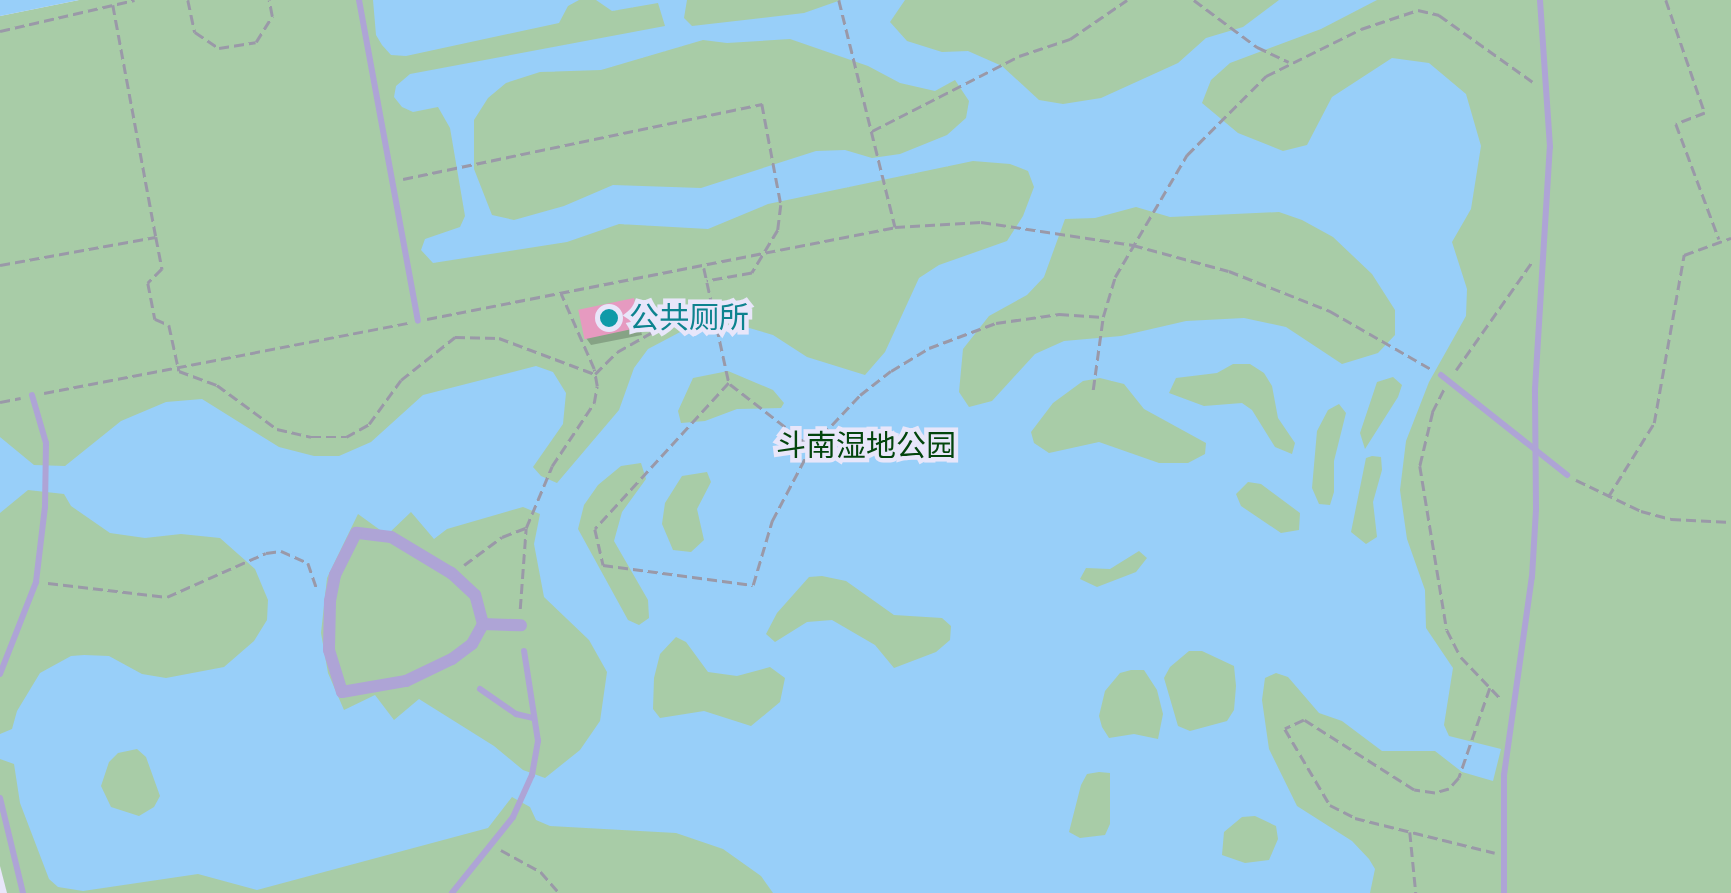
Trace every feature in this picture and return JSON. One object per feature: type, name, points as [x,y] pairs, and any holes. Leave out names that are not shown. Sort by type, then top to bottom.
[{"type":"street","points":[[356,533],[391,537],[452,573],[475,596],[483,624],[472,644],[406,681],[342,692],[330,650],[330,601],[334,576],[356,533]]},
{"type":"street","points":[[483,624],[520,625]]},
{"type":"lane","points":[[360,0],[418,321]]},
{"type":"lane","points":[[1504,893],[1504,775],[1532,577],[1549,88],[1540,0]]},
{"type":"lane","points":[[1441,375],[1566,474]]},
{"type":"lane","points":[[0,674],[36,582],[48,473],[46,442],[32,396]]},
{"type":"lane","points":[[452,893],[513,817],[532,775],[538,741],[524,651]]},
{"type":"lane","points":[[480,688],[516,714],[534,718]]},
{"type":"lane","points":[[0,798],[23,893]]},
{"type":"path","points":[[0,31],[134,0]]},
{"type":"path","points":[[188,0],[195,32],[219,48],[256,42],[272,16],[268,0]]},
{"type":"path","points":[[839,0],[895,227]]},
{"type":"path","points":[[872,131],[1019,56],[1070,40],[1127,0]]},
{"type":"path","points":[[1194,0],[1230,28],[1290,62]]},
{"type":"path","points":[[1666,0],[1705,113],[1676,124],[1720,242]]},
{"type":"path","points":[[113,5],[162,268],[148,283],[155,319],[169,325],[177,364],[184,376],[217,385],[276,429],[329,438],[346,436],[369,424],[401,380],[456,337],[499,338],[595,374]]},
{"type":"path","points":[[1094,390],[1107,295],[1149,216],[1187,154],[1254,86],[1290,62],[1360,30],[1418,10],[1429,11],[1519,74],[1549,88]]},
{"type":"path","points":[[392,181],[762,104],[781,204],[778,230],[752,273],[707,281]]},
{"type":"path","points":[[0,402],[177,364],[895,227],[946,222],[1067,233],[1199,261],[1298,297],[1386,341],[1441,375]]},
{"type":"path","points":[[0,265],[156,237]]},
{"type":"path","points":[[1608,497],[1654,423],[1684,255],[1731,238]]},
{"type":"path","points":[[1514,708],[1461,657],[1447,630],[1420,466],[1433,412],[1449,380],[1544,245]]},
{"type":"path","points":[[704,266],[728,383],[811,447]]},
{"type":"path","points":[[520,625],[526,528],[549,474],[594,402],[596,386],[595,374],[561,293]]},
{"type":"path","points":[[595,374],[617,352],[656,330],[714,309]]},
{"type":"path","points":[[728,383],[595,528],[603,565],[753,585],[783,496],[811,447],[860,395],[929,348],[1029,316],[1102,316]]},
{"type":"path","points":[[1566,474],[1608,497],[1671,519],[1731,522]]},
{"type":"path","points":[[452,573],[502,537],[526,528]]},
{"type":"path","points":[[36,582],[167,596],[266,553],[281,551],[308,564],[318,595],[330,601]]},
{"type":"path","points":[[1490,688],[1459,778],[1450,789],[1436,793],[1414,790],[1304,720],[1286,729],[1330,805],[1355,818],[1502,855]]},
{"type":"path","points":[[1410,830],[1416,893]]},
{"type":"path","points":[[493,844],[519,864],[542,872],[559,893]]},
{"type":"green space","name":"斗南湿地公园","points":[[79,0],[1731,0],[1731,893],[7,893],[0,866],[0,16]]},
{"type":"water","points":[[0,0],[79,0],[0,16]]},
{"type":"water","points":[[373,0],[579,0],[568,6],[559,23],[406,56],[391,55],[376,35]]},
{"type":"water","points":[[596,0],[687,0],[684,18],[692,26],[804,13],[841,0],[905,0],[890,22],[907,41],[942,52],[968,51],[1002,66],[1039,100],[1063,104],[1101,98],[1178,63],[1206,38],[1243,27],[1279,0],[1377,0],[1321,29],[1230,63],[1211,80],[1202,103],[1238,133],[1283,151],[1307,145],[1332,97],[1392,58],[1429,63],[1466,94],[1481,146],[1471,209],[1452,242],[1467,289],[1466,316],[1429,382],[1406,441],[1400,490],[1407,539],[1425,590],[1426,628],[1453,668],[1444,725],[1449,736],[1501,749],[1493,781],[1462,772],[1435,751],[1382,751],[1342,721],[1319,713],[1288,677],[1276,673],[1265,678],[1262,700],[1269,749],[1297,806],[1352,841],[1369,859],[1375,869],[1370,893],[773,893],[761,876],[723,849],[676,833],[550,826],[536,820],[530,807],[512,797],[488,828],[257,890],[198,874],[83,891],[58,887],[49,879],[20,803],[14,764],[0,759],[0,734],[12,729],[17,711],[40,673],[71,656],[84,655],[109,656],[142,674],[166,678],[224,667],[254,641],[267,620],[268,600],[255,569],[220,538],[181,534],[145,538],[110,533],[71,506],[64,494],[28,490],[0,513],[0,437],[34,465],[65,466],[121,421],[166,402],[202,399],[279,447],[314,456],[339,456],[371,442],[423,395],[536,366],[553,372],[566,393],[563,424],[533,467],[541,476],[557,483],[619,410],[634,368],[648,349],[684,330],[739,325],[773,335],[807,357],[865,375],[885,352],[919,278],[939,265],[1007,241],[1023,216],[1034,187],[1028,171],[1010,164],[973,161],[768,204],[708,229],[619,224],[567,242],[433,263],[421,250],[425,239],[460,227],[465,216],[450,128],[438,107],[413,112],[402,107],[394,97],[396,86],[410,74],[665,26],[658,3],[612,11]],"holes":[[[790,39],[868,66],[900,83],[935,91],[955,80],[969,101],[966,118],[947,135],[900,154],[872,158],[845,150],[816,151],[701,188],[613,185],[564,206],[514,220],[492,215],[474,169],[474,120],[488,98],[506,83],[540,72],[601,70],[703,40],[727,43]],[[1136,207],[1170,217],[1279,212],[1333,237],[1372,274],[1395,310],[1395,335],[1378,353],[1342,364],[1286,327],[1244,318],[1186,321],[1121,336],[1064,341],[1035,354],[992,401],[969,407],[959,392],[963,349],[989,316],[1027,295],[1044,277],[1065,219],[1095,218]],[[1233,364],[1250,364],[1264,373],[1272,386],[1278,418],[1295,443],[1292,454],[1275,447],[1252,410],[1242,403],[1204,406],[1169,393],[1176,378],[1217,373]],[[728,371],[773,390],[784,403],[781,408],[737,409],[705,421],[681,423],[678,411],[693,378]],[[1393,377],[1402,385],[1398,397],[1365,449],[1360,433],[1377,382]],[[1100,378],[1124,384],[1144,409],[1206,443],[1205,454],[1188,463],[1159,463],[1099,442],[1049,453],[1034,443],[1031,432],[1053,403],[1083,381]],[[1339,404],[1346,413],[1334,461],[1334,492],[1330,505],[1319,504],[1312,488],[1317,431],[1328,410]],[[1381,457],[1382,470],[1373,502],[1377,537],[1366,544],[1351,532],[1366,458]],[[641,463],[646,479],[622,512],[614,541],[648,600],[649,618],[639,625],[628,620],[578,529],[584,505],[598,485],[621,466]],[[707,472],[711,482],[697,509],[704,540],[691,552],[673,550],[662,524],[665,503],[682,476]],[[1248,482],[1261,484],[1300,513],[1299,530],[1281,533],[1241,506],[1236,494]],[[523,507],[540,514],[534,544],[544,597],[589,640],[607,672],[600,721],[580,750],[545,778],[523,770],[494,746],[419,699],[394,720],[375,695],[344,710],[328,673],[321,633],[327,578],[358,514],[387,535],[411,512],[434,539],[447,529]],[[1139,551],[1147,558],[1136,572],[1097,587],[1080,579],[1086,568],[1110,569]],[[822,576],[846,581],[894,615],[942,618],[951,626],[950,640],[936,652],[894,668],[875,645],[832,620],[807,622],[775,642],[766,634],[777,613],[809,577]],[[676,637],[686,642],[708,672],[737,676],[770,667],[785,678],[780,702],[751,726],[704,711],[660,718],[653,709],[660,654]],[[1189,651],[1202,651],[1234,666],[1234,710],[1227,721],[1190,731],[1178,726],[1164,678],[1170,667]],[[1144,670],[1157,690],[1163,714],[1158,739],[1134,734],[1109,738],[1099,716],[1105,691],[1120,673]],[[137,749],[146,757],[160,796],[154,807],[139,816],[111,807],[101,786],[109,762],[118,753]],[[1110,773],[1110,824],[1105,835],[1080,838],[1069,832],[1081,785],[1087,774]],[[1255,816],[1276,826],[1278,839],[1269,860],[1245,863],[1222,855],[1224,832],[1242,817]]]},
{"type":"building","name":"公共厕所","points":[[634,298],[640,327],[584,339],[578,310]]},
{"type":"place","name":"公共厕所","points":[[609,318]]}]
